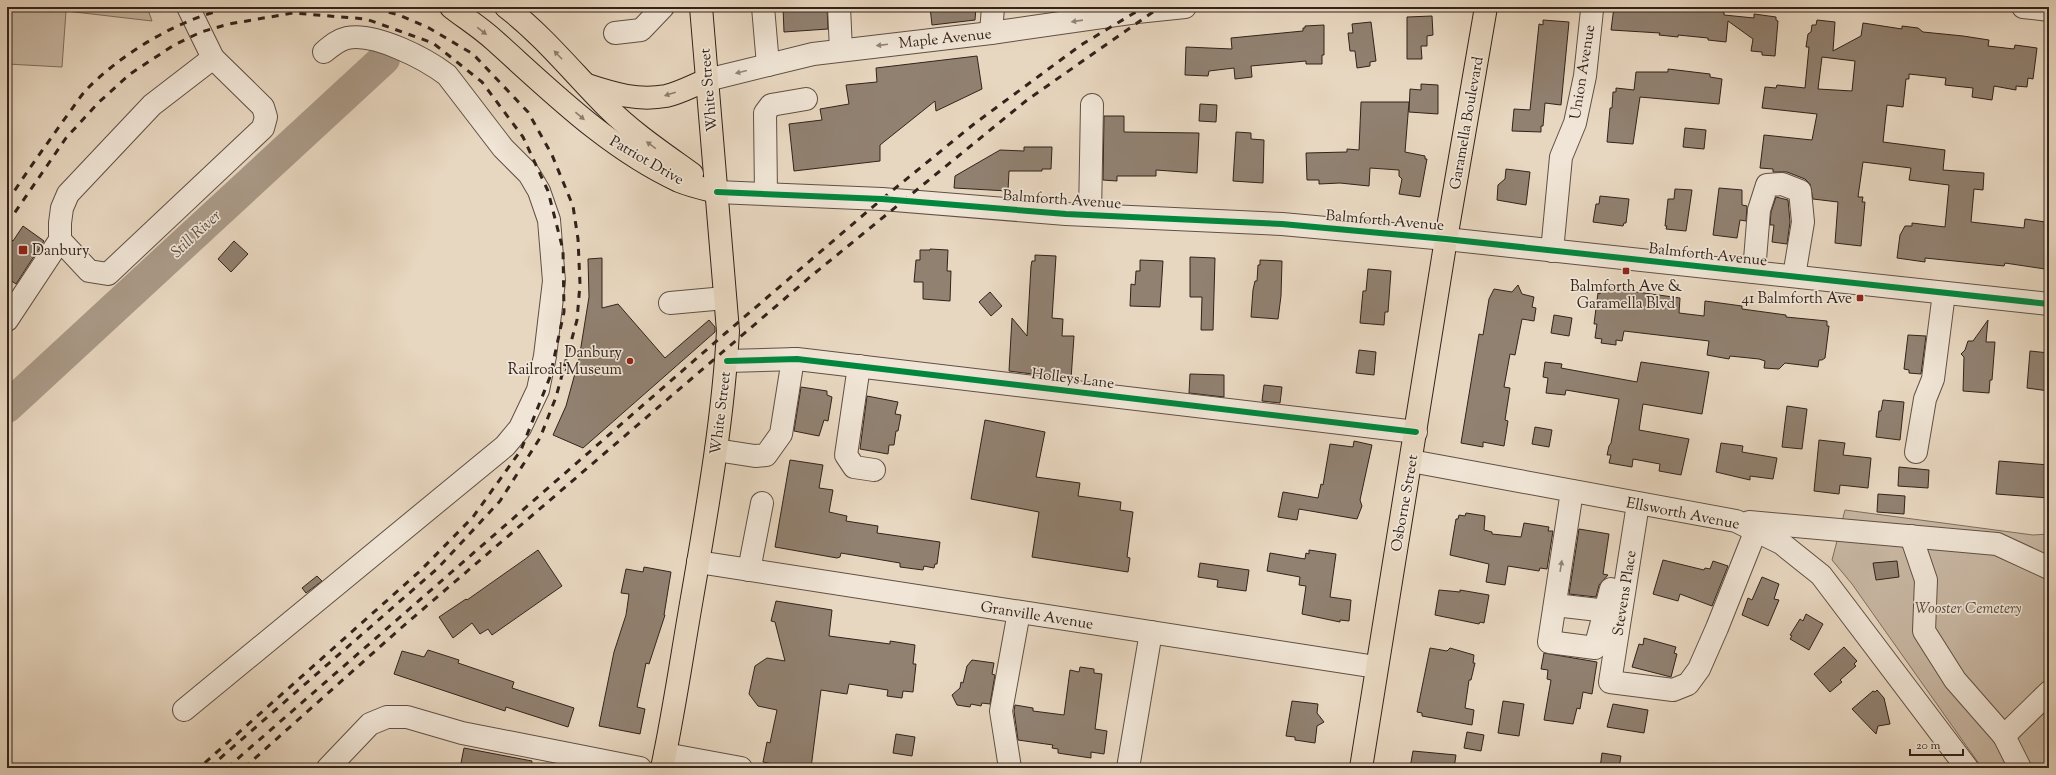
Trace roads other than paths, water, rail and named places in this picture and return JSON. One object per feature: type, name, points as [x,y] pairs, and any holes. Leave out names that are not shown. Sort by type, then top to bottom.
[{"type":"main road","name":"Patriot Drive","points":[[451,7],[493,39],[535,78],[593,127],[633,155],[680,181],[717,192]]},
{"type":"main road","name":"Patriot Drive","points":[[506,7],[557,54],[608,109],[645,140],[717,192]]},
{"type":"main road","name":"White Street","points":[[663,761],[716,450],[727,361],[728,331],[701,7]]},
{"type":"main road","name":"Garamella Boulevard","points":[[1446,238],[1486,7]]},
{"type":"main road","name":"Patriot Drive","points":[[585,84],[637,99],[667,96],[707,80]]},
{"type":"main road","name":"Osborne Street","points":[[1361,768],[1446,238]]},
{"type":"street","points":[[60,240],[90,271],[108,274],[263,128],[266,117],[264,107],[213,58],[188,7]]},
{"type":"street","points":[[615,33],[641,30],[663,7]]},
{"type":"street","points":[[763,7],[768,65]]},
{"type":"street","points":[[839,7],[841,50]]},
{"type":"street","points":[[991,33],[992,7]]},
{"type":"street","name":"Maple Avenue","points":[[707,80],[813,54],[991,33],[1137,12],[1185,7]]},
{"type":"street","points":[[2022,7],[2049,10]]},
{"type":"street","name":"Union Avenue","points":[[1552,251],[1561,157],[1575,123],[1585,76],[1592,10]]},
{"type":"street","points":[[184,710],[426,513],[505,446],[520,428],[538,390],[545,356],[554,280],[549,220],[539,191],[529,174],[503,148],[447,75],[437,68],[407,52],[372,39],[348,38],[338,41],[324,52]]},
{"type":"street","points":[[7,320],[60,240],[62,208],[68,194],[152,105],[213,58]]},
{"type":"street","points":[[766,194],[765,113],[771,105],[806,99]]},
{"type":"street","points":[[1090,215],[1092,105]]},
{"type":"street","points":[[1754,272],[1759,210],[1766,185],[1782,184],[1800,191],[1803,222],[1794,276]]},
{"type":"street","name":"Balmforth Avenue","points":[[717,192],[882,199],[1090,215],[1282,224],[1446,238],[1552,251],[2049,304]]},
{"type":"street","points":[[1916,452],[1925,399],[1934,379],[1944,293]]},
{"type":"street","points":[[670,303],[725,298]]},
{"type":"street","points":[[716,450],[755,456],[766,455],[781,434],[793,359]]},
{"type":"street","name":"Holleys Lane","points":[[727,361],[793,359],[1416,432]]},
{"type":"street","points":[[859,366],[846,455],[854,467],[874,470]]},
{"type":"street","name":"Ellsworth Avenue","points":[[1411,461],[1736,521],[1781,543],[1821,575],[1967,768]]},
{"type":"street","points":[[1572,491],[1549,642],[1595,648],[1607,611],[1633,503]]},
{"type":"street","points":[[749,570],[762,503]]},
{"type":"street","name":"Stevens Place","points":[[1633,503],[1610,682],[1674,690],[1688,684],[1699,669],[1714,636],[1756,530]]},
{"type":"street","points":[[1736,521],[1997,544],[2049,555]]},
{"type":"street","points":[[1911,536],[1926,580],[1924,631],[1955,680],[2004,736],[2020,768]]},
{"type":"street","points":[[1997,544],[2049,568]]},
{"type":"street","name":"Granville Avenue","points":[[698,562],[1376,667]]},
{"type":"street","points":[[1555,604],[1607,611]]},
{"type":"street","points":[[1010,768],[1001,711],[1019,612]]},
{"type":"street","points":[[1128,768],[1151,632]]},
{"type":"street","points":[[2004,736],[2049,692]]},
{"type":"street","points":[[328,768],[370,724],[387,717],[407,717],[462,733],[640,768]]},
{"type":"street","points":[[663,761],[741,768]]},
{"type":"waterway","name":"Still River","points":[[7,407],[384,59]]},
{"type":"railway","points":[[7,202],[81,96],[101,76],[136,49],[175,27],[195,18],[236,7]]},
{"type":"railway","points":[[209,768],[438,568],[500,501],[540,438],[556,397],[577,320],[580,284],[578,239],[573,206],[552,155],[528,112],[473,54],[429,28],[399,15],[369,7]]},
{"type":"railway","points":[[227,768],[728,331],[882,199],[974,124],[1081,45],[1144,7]]},
{"type":"railway","points":[[244,768],[401,628],[810,277],[1027,100],[1160,7]]},
{"type":"railway","points":[[7,224],[66,138],[98,103],[130,74],[174,45],[201,32],[229,24],[293,13],[366,19],[433,43],[482,82],[523,137],[548,191],[563,250],[564,312],[550,377],[521,450],[473,517],[420,571],[199,768]]},
{"type":"place","name":"Danbury","points":[[23,250]]},
{"type":"place","name":"Balmforth Ave & Garamella Blvd","points":[[1626,271]]},
{"type":"place","name":"41 Balmforth Ave","points":[[1860,298]]},
{"type":"place","name":"Danbury Railroad Museum","points":[[630,361]]},
{"type":"park label","name":"Wooster Cemetery","points":[[1968,608]]}]
